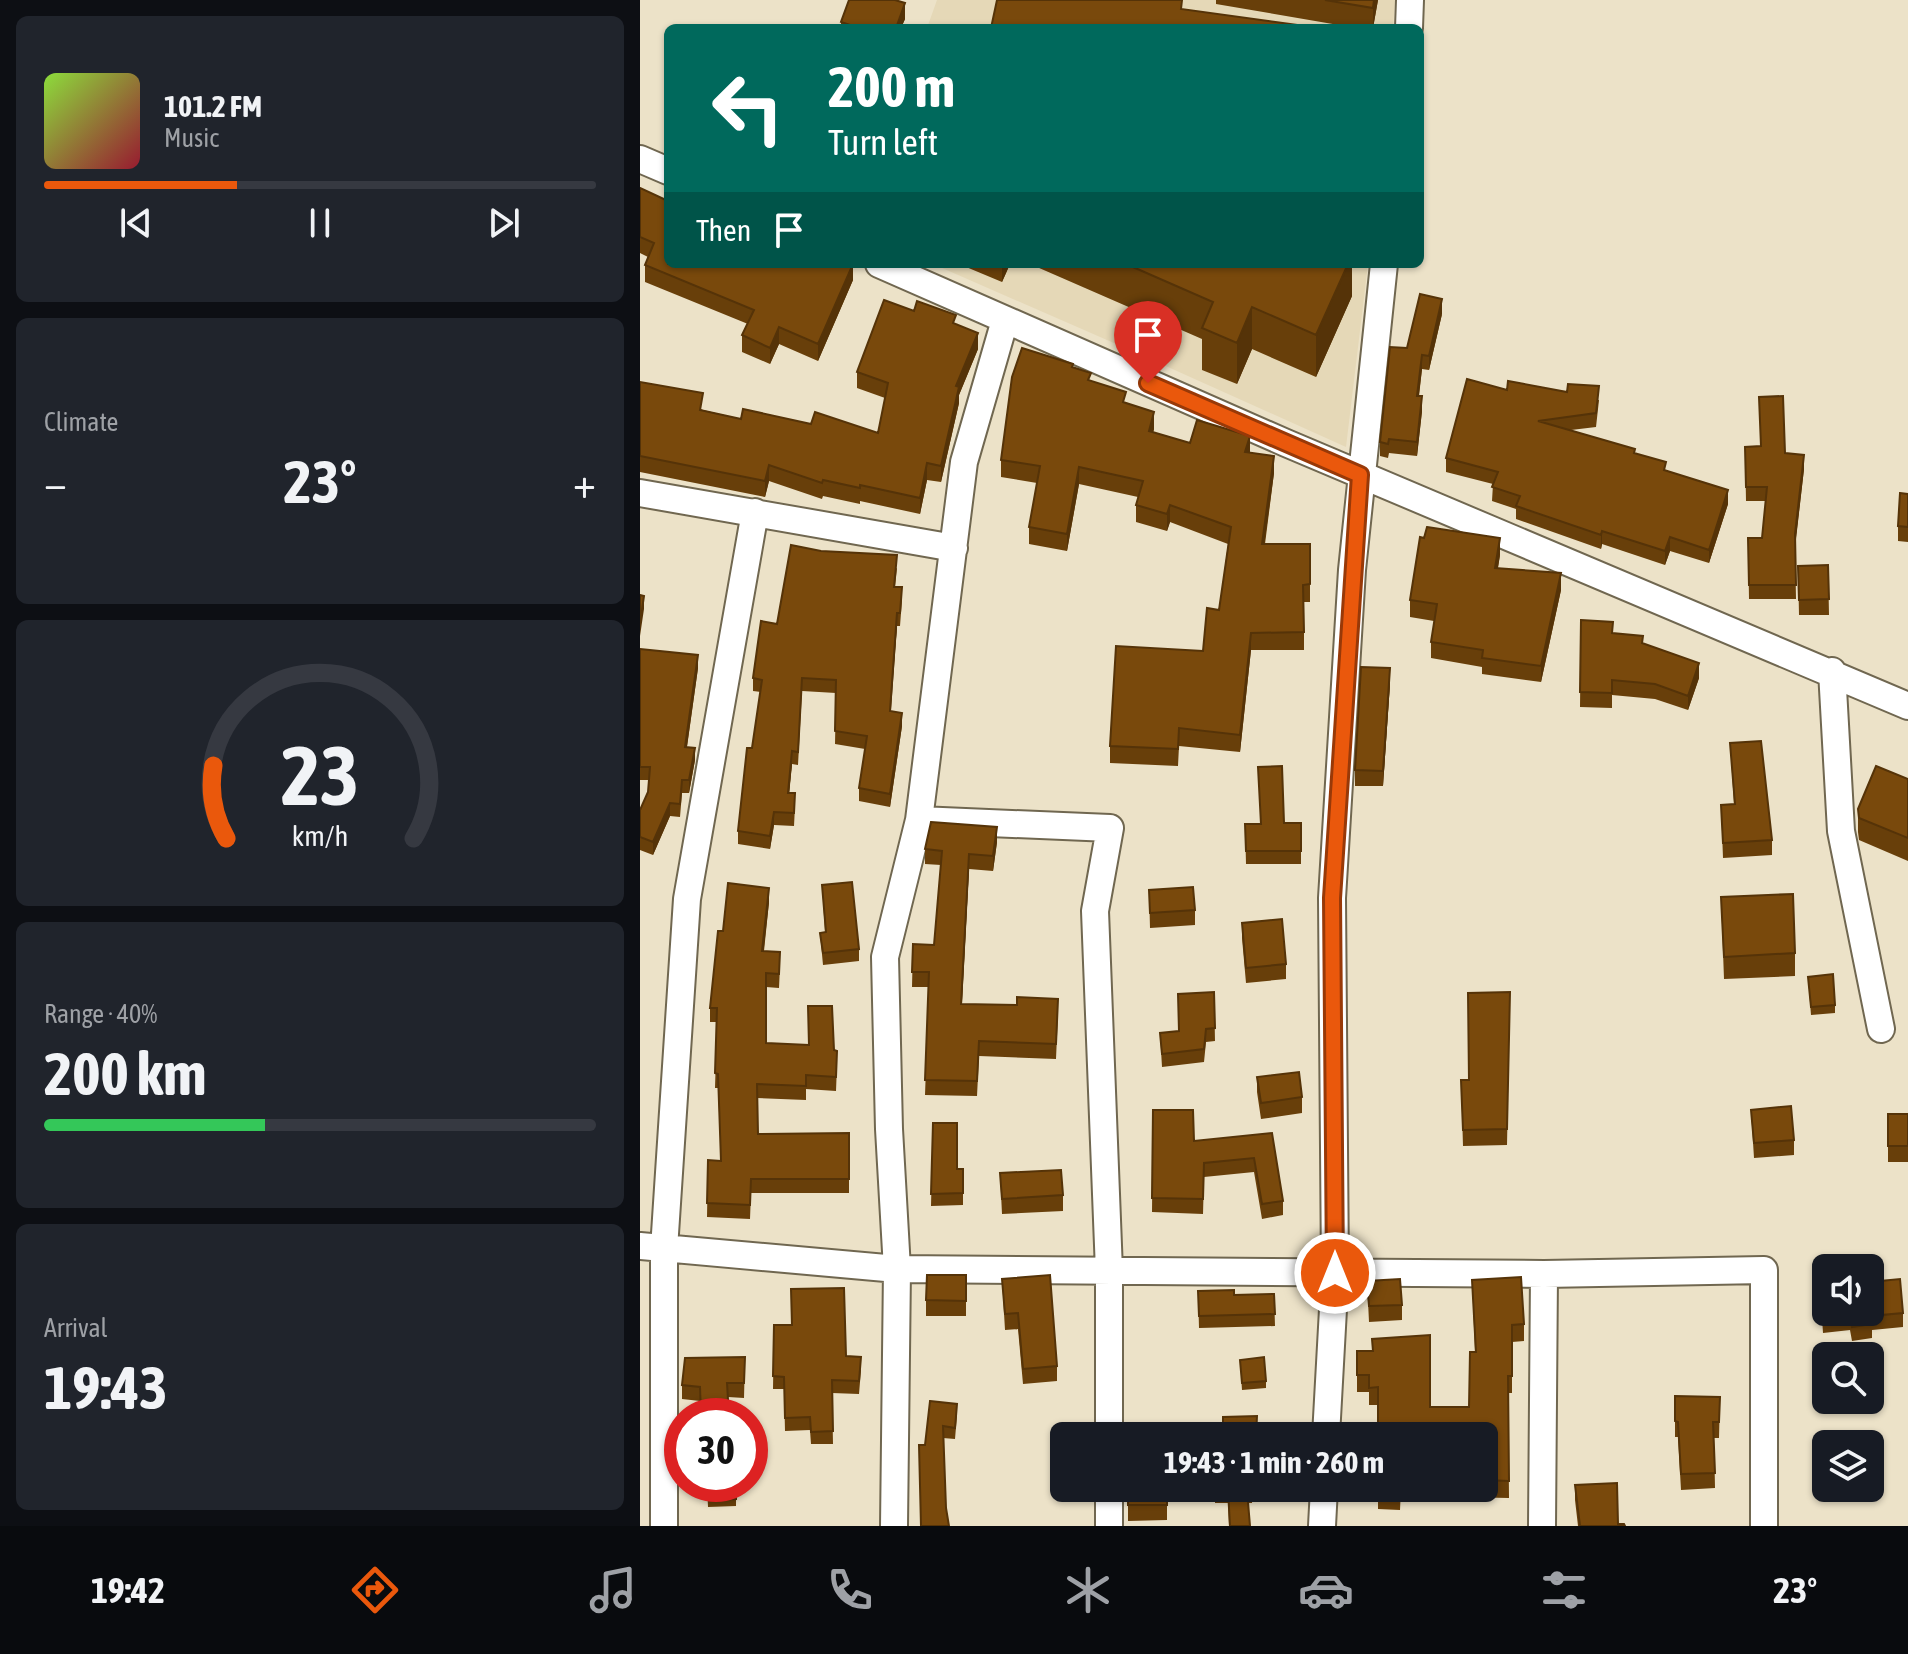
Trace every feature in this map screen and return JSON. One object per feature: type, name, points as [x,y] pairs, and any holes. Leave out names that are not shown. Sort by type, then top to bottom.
[{"type":"street","points":[[1409,24],[1410,0]]},
{"type":"street","points":[[640,159],[664,169]]},
{"type":"street","points":[[888,268],[1360,475],[1832,671],[1908,706]]},
{"type":"street","points":[[1327,1422],[1335,1273],[1332,898],[1360,475],[1384,268]]},
{"type":"street","points":[[894,1526],[897,1269],[889,1129],[885,957],[919,820],[964,462],[1005,320]]},
{"type":"street","points":[[640,493],[954,548]]},
{"type":"street","points":[[664,1526],[652,1248],[687,899],[755,512]]},
{"type":"street","points":[[1832,671],[1841,831],[1881,1029]]},
{"type":"street","points":[[919,820],[1110,828],[1095,911],[1109,1271],[1109,1422]]},
{"type":"street","points":[[652,1248],[897,1269],[1544,1274],[1764,1270],[1764,1526]]},
{"type":"street","points":[[1542,1526],[1544,1274]]},
{"type":"street","points":[[1109,1502],[1109,1526]]},
{"type":"street","points":[[1322,1526],[1323,1502]]},
{"type":"shaded area","points":[[937,0],[1395,0],[1393,24],[928,24]]},
{"type":"shaded area","points":[[942,268],[1368,268],[1346,447]]},
{"type":"building","points":[[849,0],[895,0],[905,3],[897,24],[841,22]]},
{"type":"building","points":[[997,0],[1182,0],[1181,9],[1290,24],[992,24]]},
{"type":"building","points":[[1325,0],[1374,0],[1373,8]]},
{"type":"building","points":[[640,188],[664,199],[664,268],[851,268],[818,344],[779,327],[770,348],[742,335],[754,310],[645,265],[654,243],[640,237]]},
{"type":"building","points":[[1135,268],[1346,268],[1316,335],[1252,307],[1237,343],[1202,328],[1213,302]]},
{"type":"building","points":[[1420,294],[1442,299],[1429,356],[1422,355],[1417,396],[1422,396],[1417,442],[1389,439],[1388,444],[1380,442],[1390,347],[1407,348]]},
{"type":"building","points":[[884,300],[914,311],[917,301],[956,315],[953,323],[978,333],[956,386],[959,387],[941,466],[927,463],[920,498],[860,485],[860,488],[823,480],[822,483],[769,465],[765,481],[640,456],[640,382],[703,393],[700,410],[741,419],[743,409],[811,424],[815,412],[878,433],[888,383],[857,372]]},
{"type":"building","points":[[1022,348],[1073,364],[1072,367],[1091,373],[1088,380],[1126,392],[1123,402],[1154,412],[1149,431],[1190,443],[1197,420],[1250,436],[1245,452],[1274,456],[1262,544],[1310,544],[1310,584],[1303,585],[1304,632],[1251,633],[1240,735],[1179,728],[1178,749],[1110,746],[1116,646],[1203,651],[1207,608],[1219,610],[1231,527],[1170,505],[1167,514],[1136,505],[1143,481],[1079,467],[1067,534],[1029,527],[1040,466],[1001,460],[1012,377]]},
{"type":"building","points":[[1467,379],[1507,390],[1508,381],[1567,392],[1568,384],[1599,386],[1596,413],[1538,421],[1635,449],[1634,453],[1666,462],[1664,470],[1728,490],[1709,550],[1670,537],[1665,551],[1602,531],[1601,535],[1516,506],[1520,496],[1492,487],[1498,472],[1446,458]]},
{"type":"building","points":[[1783,396],[1785,453],[1804,455],[1795,534],[1796,585],[1749,585],[1748,538],[1762,538],[1767,487],[1746,487],[1745,447],[1761,446],[1759,397]]},
{"type":"building","points":[[1900,493],[1908,494],[1908,527],[1898,526]]},
{"type":"building","points":[[1427,527],[1500,538],[1495,568],[1561,573],[1541,666],[1482,658],[1483,650],[1431,642],[1437,604],[1410,600],[1420,537],[1424,538]]},
{"type":"building","points":[[791,545],[821,551],[897,555],[894,587],[902,587],[900,613],[897,613],[890,711],[902,713],[890,794],[859,788],[867,736],[835,731],[836,680],[802,678],[798,752],[792,751],[788,793],[795,793],[794,813],[774,812],[770,836],[738,831],[747,748],[752,748],[762,680],[753,678],[761,621],[777,624]]},
{"type":"building","points":[[1828,565],[1829,599],[1799,600],[1798,566]]},
{"type":"building","points":[[640,595],[644,596],[640,623]]},
{"type":"building","points":[[1581,620],[1613,622],[1612,633],[1643,636],[1642,643],[1699,663],[1688,696],[1655,684],[1612,680],[1612,693],[1580,692]]},
{"type":"building","points":[[640,649],[698,655],[685,747],[695,748],[689,780],[682,780],[680,804],[670,803],[653,842],[640,837],[640,810],[648,792],[650,767],[640,767]]},
{"type":"building","points":[[1361,667],[1390,668],[1383,771],[1355,770]]},
{"type":"building","points":[[1761,741],[1772,840],[1723,843],[1721,805],[1735,804],[1730,743]]},
{"type":"building","points":[[1282,766],[1284,823],[1301,823],[1301,851],[1246,851],[1245,824],[1261,824],[1258,767]]},
{"type":"building","points":[[1876,766],[1908,779],[1908,838],[1859,818],[1858,809]]},
{"type":"building","points":[[931,822],[997,827],[993,856],[969,854],[961,1004],[1017,1005],[1017,997],[1058,999],[1056,1044],[979,1041],[977,1081],[925,1080],[929,972],[912,972],[913,944],[934,945],[942,851],[925,849]]},
{"type":"building","points":[[852,882],[859,949],[823,953],[820,933],[826,932],[822,885]]},
{"type":"building","points":[[728,883],[769,888],[762,951],[780,952],[779,974],[766,973],[766,1043],[809,1045],[808,1006],[832,1006],[834,1050],[837,1051],[836,1077],[806,1075],[806,1086],[757,1084],[758,1134],[849,1133],[849,1179],[751,1179],[750,1205],[707,1203],[708,1160],[721,1161],[718,1074],[715,1073],[717,1008],[710,1008],[718,931],[723,931]]},
{"type":"building","points":[[1193,887],[1195,910],[1150,913],[1149,890]]},
{"type":"building","points":[[1793,894],[1795,953],[1724,957],[1721,897]]},
{"type":"building","points":[[1282,919],[1286,964],[1246,968],[1242,923]]},
{"type":"building","points":[[1833,974],[1835,1005],[1811,1007],[1808,977]]},
{"type":"building","points":[[1214,992],[1215,1028],[1206,1029],[1204,1049],[1162,1054],[1160,1033],[1179,1031],[1178,994]]},
{"type":"building","points":[[1510,992],[1507,1129],[1463,1130],[1461,1080],[1469,1080],[1468,993]]},
{"type":"building","points":[[1299,1072],[1302,1097],[1261,1103],[1257,1077]]},
{"type":"building","points":[[1791,1106],[1794,1140],[1754,1143],[1751,1110]]},
{"type":"building","points":[[1153,1110],[1193,1110],[1194,1141],[1272,1133],[1283,1201],[1262,1204],[1254,1158],[1204,1163],[1203,1199],[1152,1198]]},
{"type":"building","points":[[1888,1114],[1908,1114],[1908,1146],[1888,1146]]},
{"type":"building","points":[[933,1123],[957,1123],[957,1169],[963,1169],[963,1193],[931,1194]]},
{"type":"building","points":[[1061,1170],[1063,1195],[1002,1199],[1000,1173]]},
{"type":"building","points":[[927,1275],[966,1275],[966,1301],[926,1300]]},
{"type":"building","points":[[1050,1275],[1057,1366],[1023,1369],[1018,1313],[1005,1314],[1002,1279]]},
{"type":"building","points":[[1521,1277],[1524,1324],[1512,1325],[1512,1376],[1508,1376],[1509,1481],[1498,1481],[1498,1422],[1378,1422],[1378,1387],[1369,1388],[1369,1375],[1357,1375],[1357,1351],[1373,1351],[1372,1339],[1430,1335],[1430,1407],[1469,1407],[1470,1352],[1476,1352],[1472,1280]]},
{"type":"building","points":[[1400,1279],[1402,1305],[1369,1306],[1367,1281]]},
{"type":"building","points":[[1900,1279],[1903,1313],[1884,1315],[1884,1281]]},
{"type":"building","points":[[844,1288],[846,1356],[861,1357],[859,1381],[832,1380],[833,1431],[811,1432],[810,1417],[785,1418],[784,1377],[773,1376],[774,1325],[792,1325],[791,1289]]},
{"type":"building","points":[[1234,1290],[1234,1295],[1274,1294],[1275,1314],[1199,1316],[1198,1291]]},
{"type":"building","points":[[745,1357],[744,1383],[727,1383],[728,1398],[700,1398],[700,1387],[682,1385],[685,1358]]},
{"type":"building","points":[[1264,1357],[1266,1381],[1242,1383],[1240,1360]]},
{"type":"building","points":[[1675,1396],[1720,1397],[1719,1422],[1713,1422],[1715,1473],[1681,1474]]},
{"type":"building","points":[[930,1401],[957,1404],[955,1428],[943,1426],[949,1526],[921,1526],[919,1445],[925,1445]]},
{"type":"building","points":[[1257,1416],[1257,1422],[1223,1422],[1223,1417]]},
{"type":"building","points":[[1617,1483],[1618,1524],[1625,1526],[1580,1526],[1575,1485]]},
{"type":"building","points":[[1128,1502],[1167,1502],[1167,1505],[1128,1505]]},
{"type":"building","points":[[1229,1502],[1248,1502],[1250,1526],[1230,1526]]},
{"type":"route","points":[[1148,383],[1360,475],[1332,898],[1335,1273]]}]
